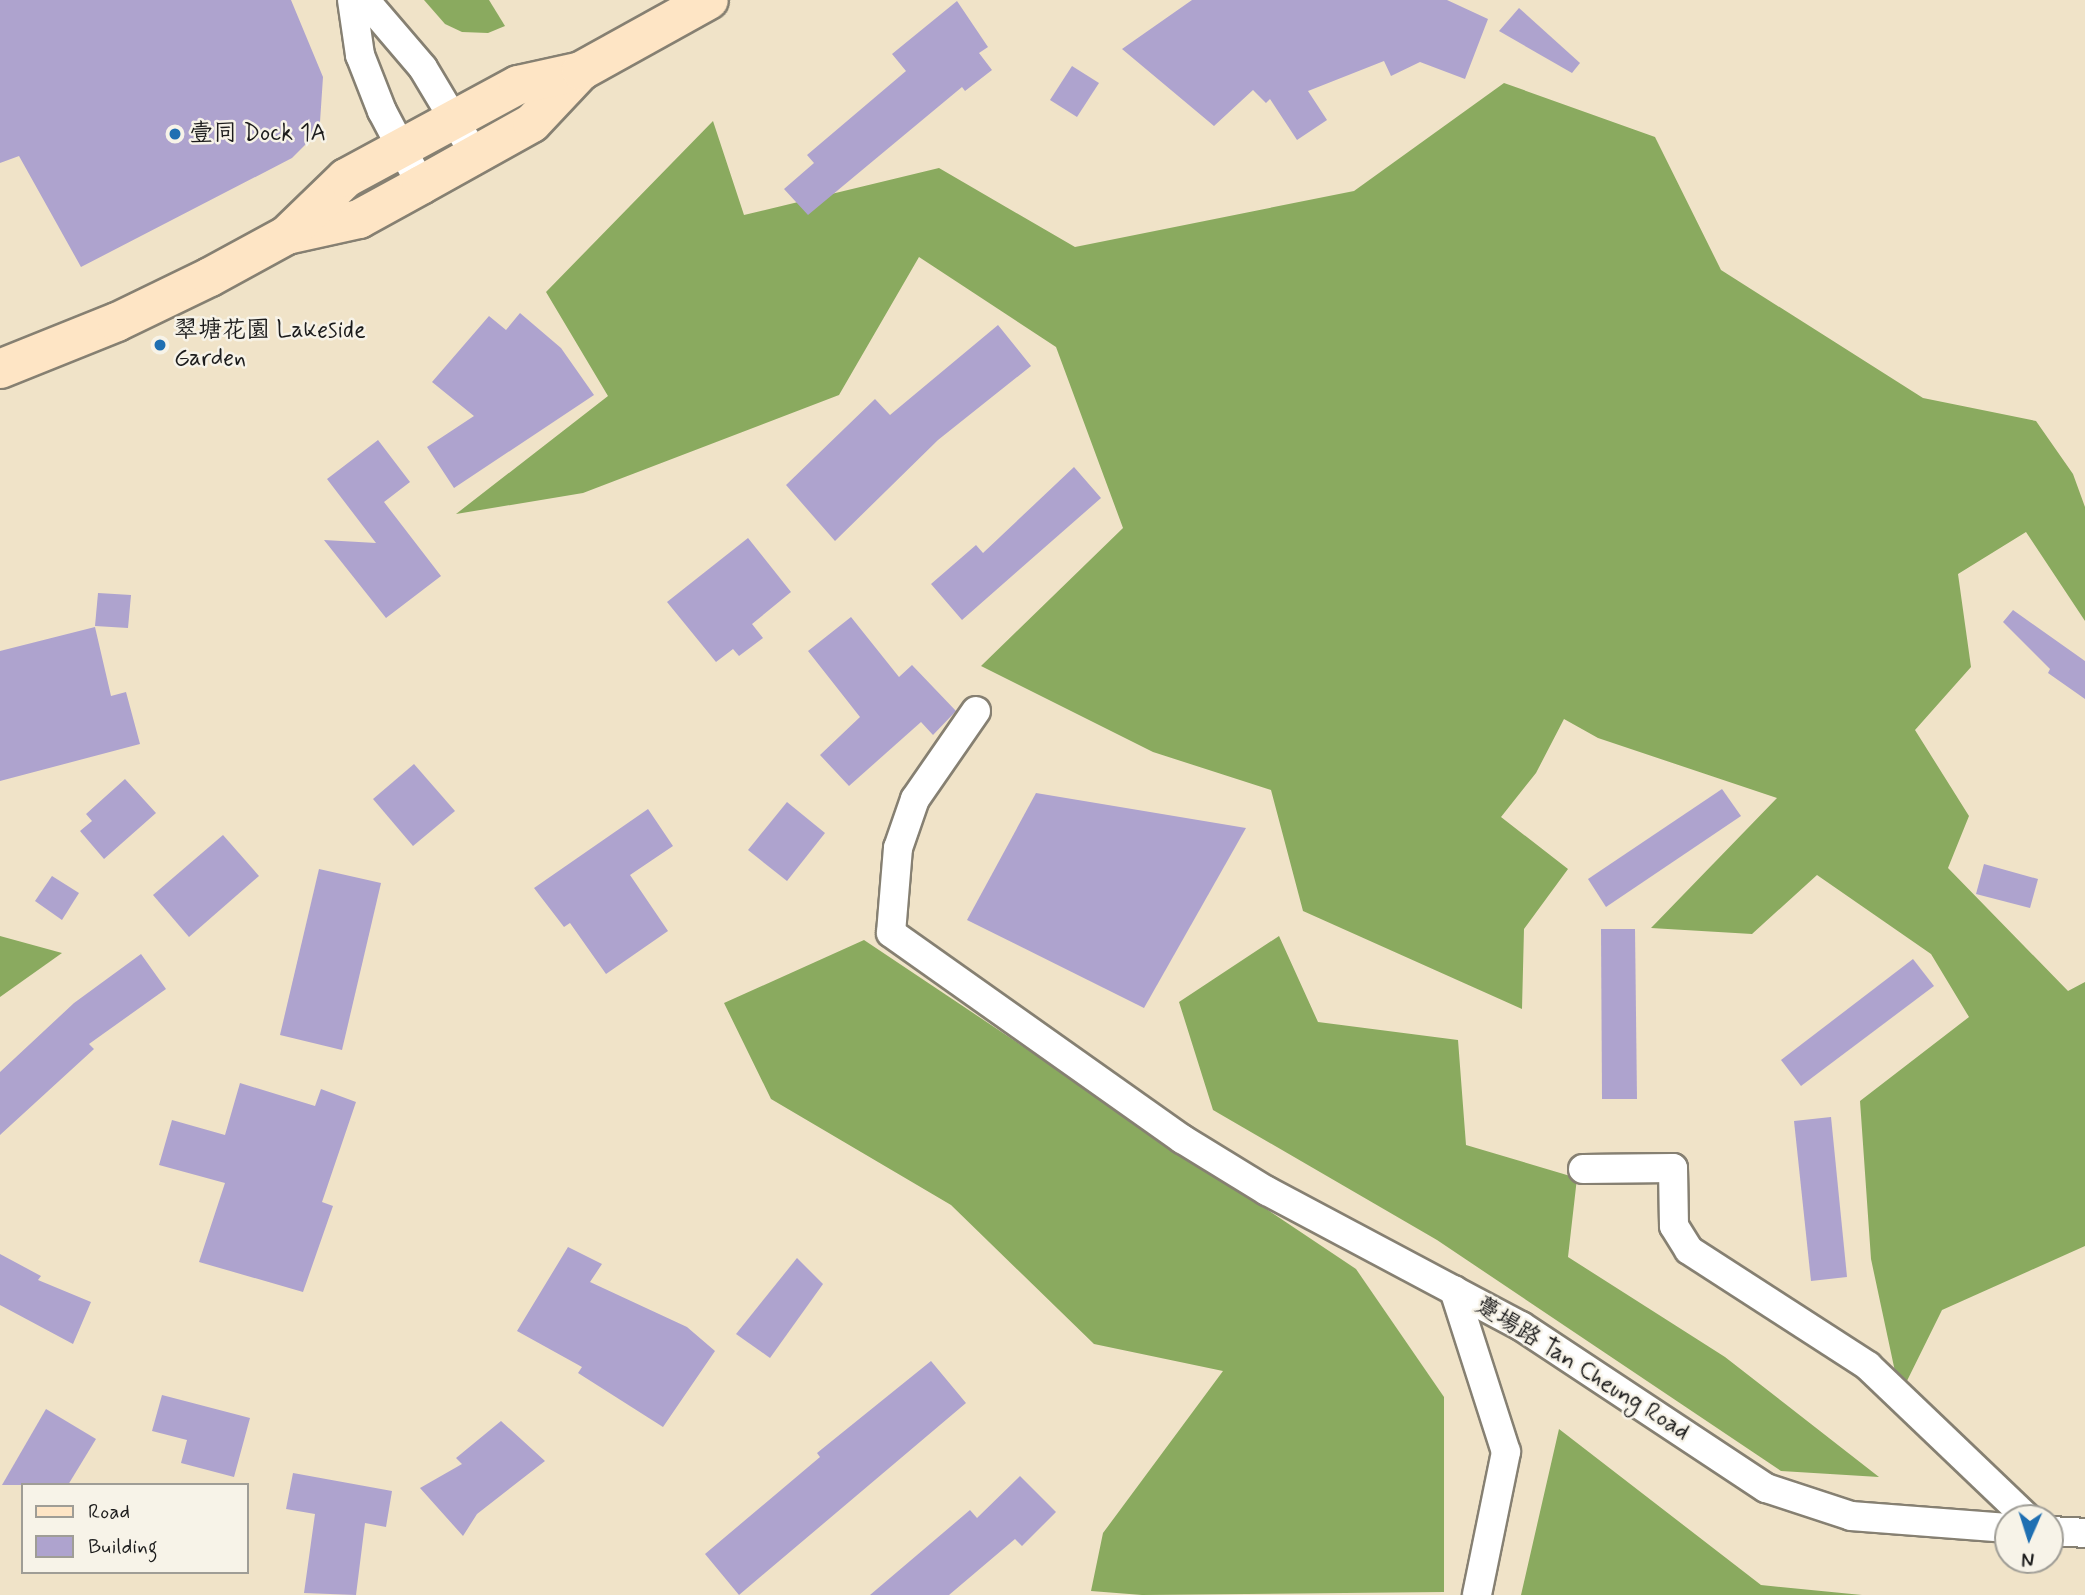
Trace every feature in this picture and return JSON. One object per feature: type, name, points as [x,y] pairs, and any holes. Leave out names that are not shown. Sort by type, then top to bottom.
[{"type":"main road","points":[[287,235],[346,178],[518,85],[582,71],[709,0]]},
{"type":"main road","points":[[0,369],[117,322],[287,235],[359,219],[532,123],[582,71]]},
{"type":"street","points":[[352,0],[360,55],[400,148],[421,185]]},
{"type":"street","points":[[365,0],[399,36],[455,118],[475,155]]},
{"type":"street","points":[[976,711],[915,799],[898,848],[891,933],[1182,1139],[1267,1191],[1454,1290]]},
{"type":"street","points":[[1583,1169],[1673,1168],[1674,1226],[1689,1250],[1868,1366],[2012,1504]]},
{"type":"street","name":"躉場路 Tan Cheung Road","points":[[1454,1290],[1521,1326],[1766,1488],[1851,1516],[1994,1527]]},
{"type":"street","name":"躉場路 Tan Cheung Road","points":[[1454,1290],[1506,1452],[1477,1595]]},
{"type":"street","points":[[2064,1532],[2085,1534]]},
{"type":"green space","points":[[424,0],[489,0],[505,26],[488,33],[462,32],[445,24]]},
{"type":"green space","points":[[1504,83],[1655,137],[1721,270],[1923,398],[2036,421],[2073,474],[2085,507],[2085,621],[2026,532],[1958,574],[1971,667],[1915,730],[1969,816],[1948,868],[2068,991],[2085,982],[2085,1246],[1942,1310],[1900,1395],[1871,1259],[1860,1101],[1969,1017],[1931,954],[1817,875],[1752,934],[1651,928],[1777,798],[1598,738],[1564,719],[1536,773],[1501,817],[1568,869],[1524,929],[1522,1009],[1303,911],[1271,790],[1153,752],[981,666],[1123,528],[1056,347],[919,257],[839,395],[583,493],[456,514],[608,396],[546,292],[713,121],[744,215],[939,168],[1075,247],[1354,191]]},
{"type":"green space","points":[[0,936],[62,953],[0,997]]},
{"type":"green space","points":[[1279,936],[1318,1022],[1458,1040],[1466,1145],[1577,1178],[1568,1257],[1725,1357],[1879,1477],[1781,1471],[1437,1240],[1213,1110],[1179,1002]]},
{"type":"green space","points":[[864,940],[1356,1269],[1444,1397],[1444,1592],[1142,1595],[1091,1591],[1103,1533],[1223,1371],[1094,1344],[951,1205],[771,1099],[724,1003]]},
{"type":"green space","points":[[1559,1429],[1761,1585],[1862,1595],[1521,1595]]},
{"type":"building","name":"壹同 Dock 1A","points":[[0,0],[291,0],[323,77],[320,122],[312,138],[292,158],[81,267],[19,156],[0,163]]},
{"type":"building","points":[[1192,0],[1447,0],[1488,19],[1465,79],[1420,62],[1391,76],[1384,61],[1308,91],[1327,120],[1297,140],[1270,99],[1266,103],[1253,90],[1214,126],[1122,49]]},
{"type":"building","points":[[957,1],[988,47],[979,53],[992,70],[965,91],[962,87],[808,215],[784,189],[814,163],[807,155],[906,71],[892,54]]},
{"type":"building","points":[[1519,8],[1580,63],[1572,73],[1499,31]]},
{"type":"building","points":[[1072,66],[1099,83],[1077,117],[1050,100]]},
{"type":"building","points":[[520,313],[561,348],[594,395],[454,488],[427,447],[474,416],[432,382],[489,316],[506,330]]},
{"type":"building","points":[[998,325],[1031,366],[938,440],[835,541],[786,485],[875,399],[890,415]]},
{"type":"building","points":[[378,440],[410,482],[384,502],[441,576],[386,618],[324,540],[376,543],[327,479]]},
{"type":"building","points":[[1074,467],[1101,498],[962,620],[931,584],[976,545],[983,553]]},
{"type":"building","points":[[748,538],[791,592],[752,624],[763,638],[739,656],[733,649],[716,662],[667,602]]},
{"type":"building","points":[[98,593],[131,595],[128,628],[95,626]]},
{"type":"building","points":[[2013,610],[2085,661],[2085,699],[2048,673],[2050,669],[2003,622]]},
{"type":"building","points":[[851,617],[899,677],[912,665],[956,711],[933,735],[921,722],[849,786],[820,755],[860,717],[808,651]]},
{"type":"building","points":[[95,627],[111,696],[126,692],[140,744],[0,781],[0,651]]},
{"type":"building","points":[[414,764],[455,811],[413,846],[373,799]]},
{"type":"building","points":[[125,779],[156,813],[104,859],[80,831],[92,821],[86,814]]},
{"type":"building","points":[[1722,789],[1741,816],[1606,907],[1588,879]]},
{"type":"building","points":[[1036,793],[1246,828],[1144,1008],[967,920]]},
{"type":"building","points":[[787,802],[825,833],[787,881],[748,850]]},
{"type":"building","points":[[648,809],[673,846],[630,875],[668,931],[606,974],[570,923],[564,927],[534,888]]},
{"type":"building","points":[[223,835],[259,876],[189,937],[153,895]]},
{"type":"building","points":[[1984,864],[2038,879],[2030,908],[1976,894]]},
{"type":"building","points":[[319,869],[381,883],[342,1050],[280,1035]]},
{"type":"building","points":[[52,876],[79,893],[62,920],[35,901]]},
{"type":"building","points":[[1601,929],[1635,929],[1637,1099],[1602,1099]]},
{"type":"building","points":[[141,954],[166,989],[89,1044],[94,1049],[0,1135],[0,1072],[74,1003]]},
{"type":"building","points":[[1913,959],[1934,986],[1801,1086],[1781,1060]]},
{"type":"building","points":[[240,1083],[315,1106],[321,1089],[356,1102],[322,1202],[333,1206],[303,1292],[199,1262],[225,1183],[159,1165],[172,1120],[225,1135]]},
{"type":"building","points":[[1831,1117],[1847,1277],[1811,1281],[1794,1121]]},
{"type":"building","points":[[568,1247],[602,1264],[590,1282],[687,1327],[715,1351],[663,1427],[578,1373],[582,1367],[517,1331]]},
{"type":"building","points":[[0,1254],[41,1276],[38,1280],[91,1302],[73,1344],[0,1305]]},
{"type":"building","points":[[797,1258],[823,1284],[770,1358],[736,1334]]},
{"type":"building","points":[[931,1361],[966,1403],[739,1595],[705,1554],[820,1457],[817,1453]]},
{"type":"building","points":[[162,1395],[250,1418],[234,1477],[181,1463],[187,1440],[152,1431]]},
{"type":"building","points":[[46,1409],[96,1439],[69,1483],[2,1485]]},
{"type":"building","points":[[501,1421],[545,1461],[477,1514],[463,1536],[420,1488],[462,1464],[456,1458]]},
{"type":"building","points":[[293,1473],[392,1491],[386,1527],[365,1523],[356,1595],[304,1593],[315,1514],[286,1509]]},
{"type":"building","points":[[1020,1476],[1056,1512],[1022,1546],[1015,1539],[949,1595],[870,1595],[970,1510],[977,1518]]},
{"type":"place","name":"壹同 Dock 1A","points":[[175,134]]},
{"type":"place","name":"翠塘花園 Lakeside Garden","points":[[160,345]]}]
